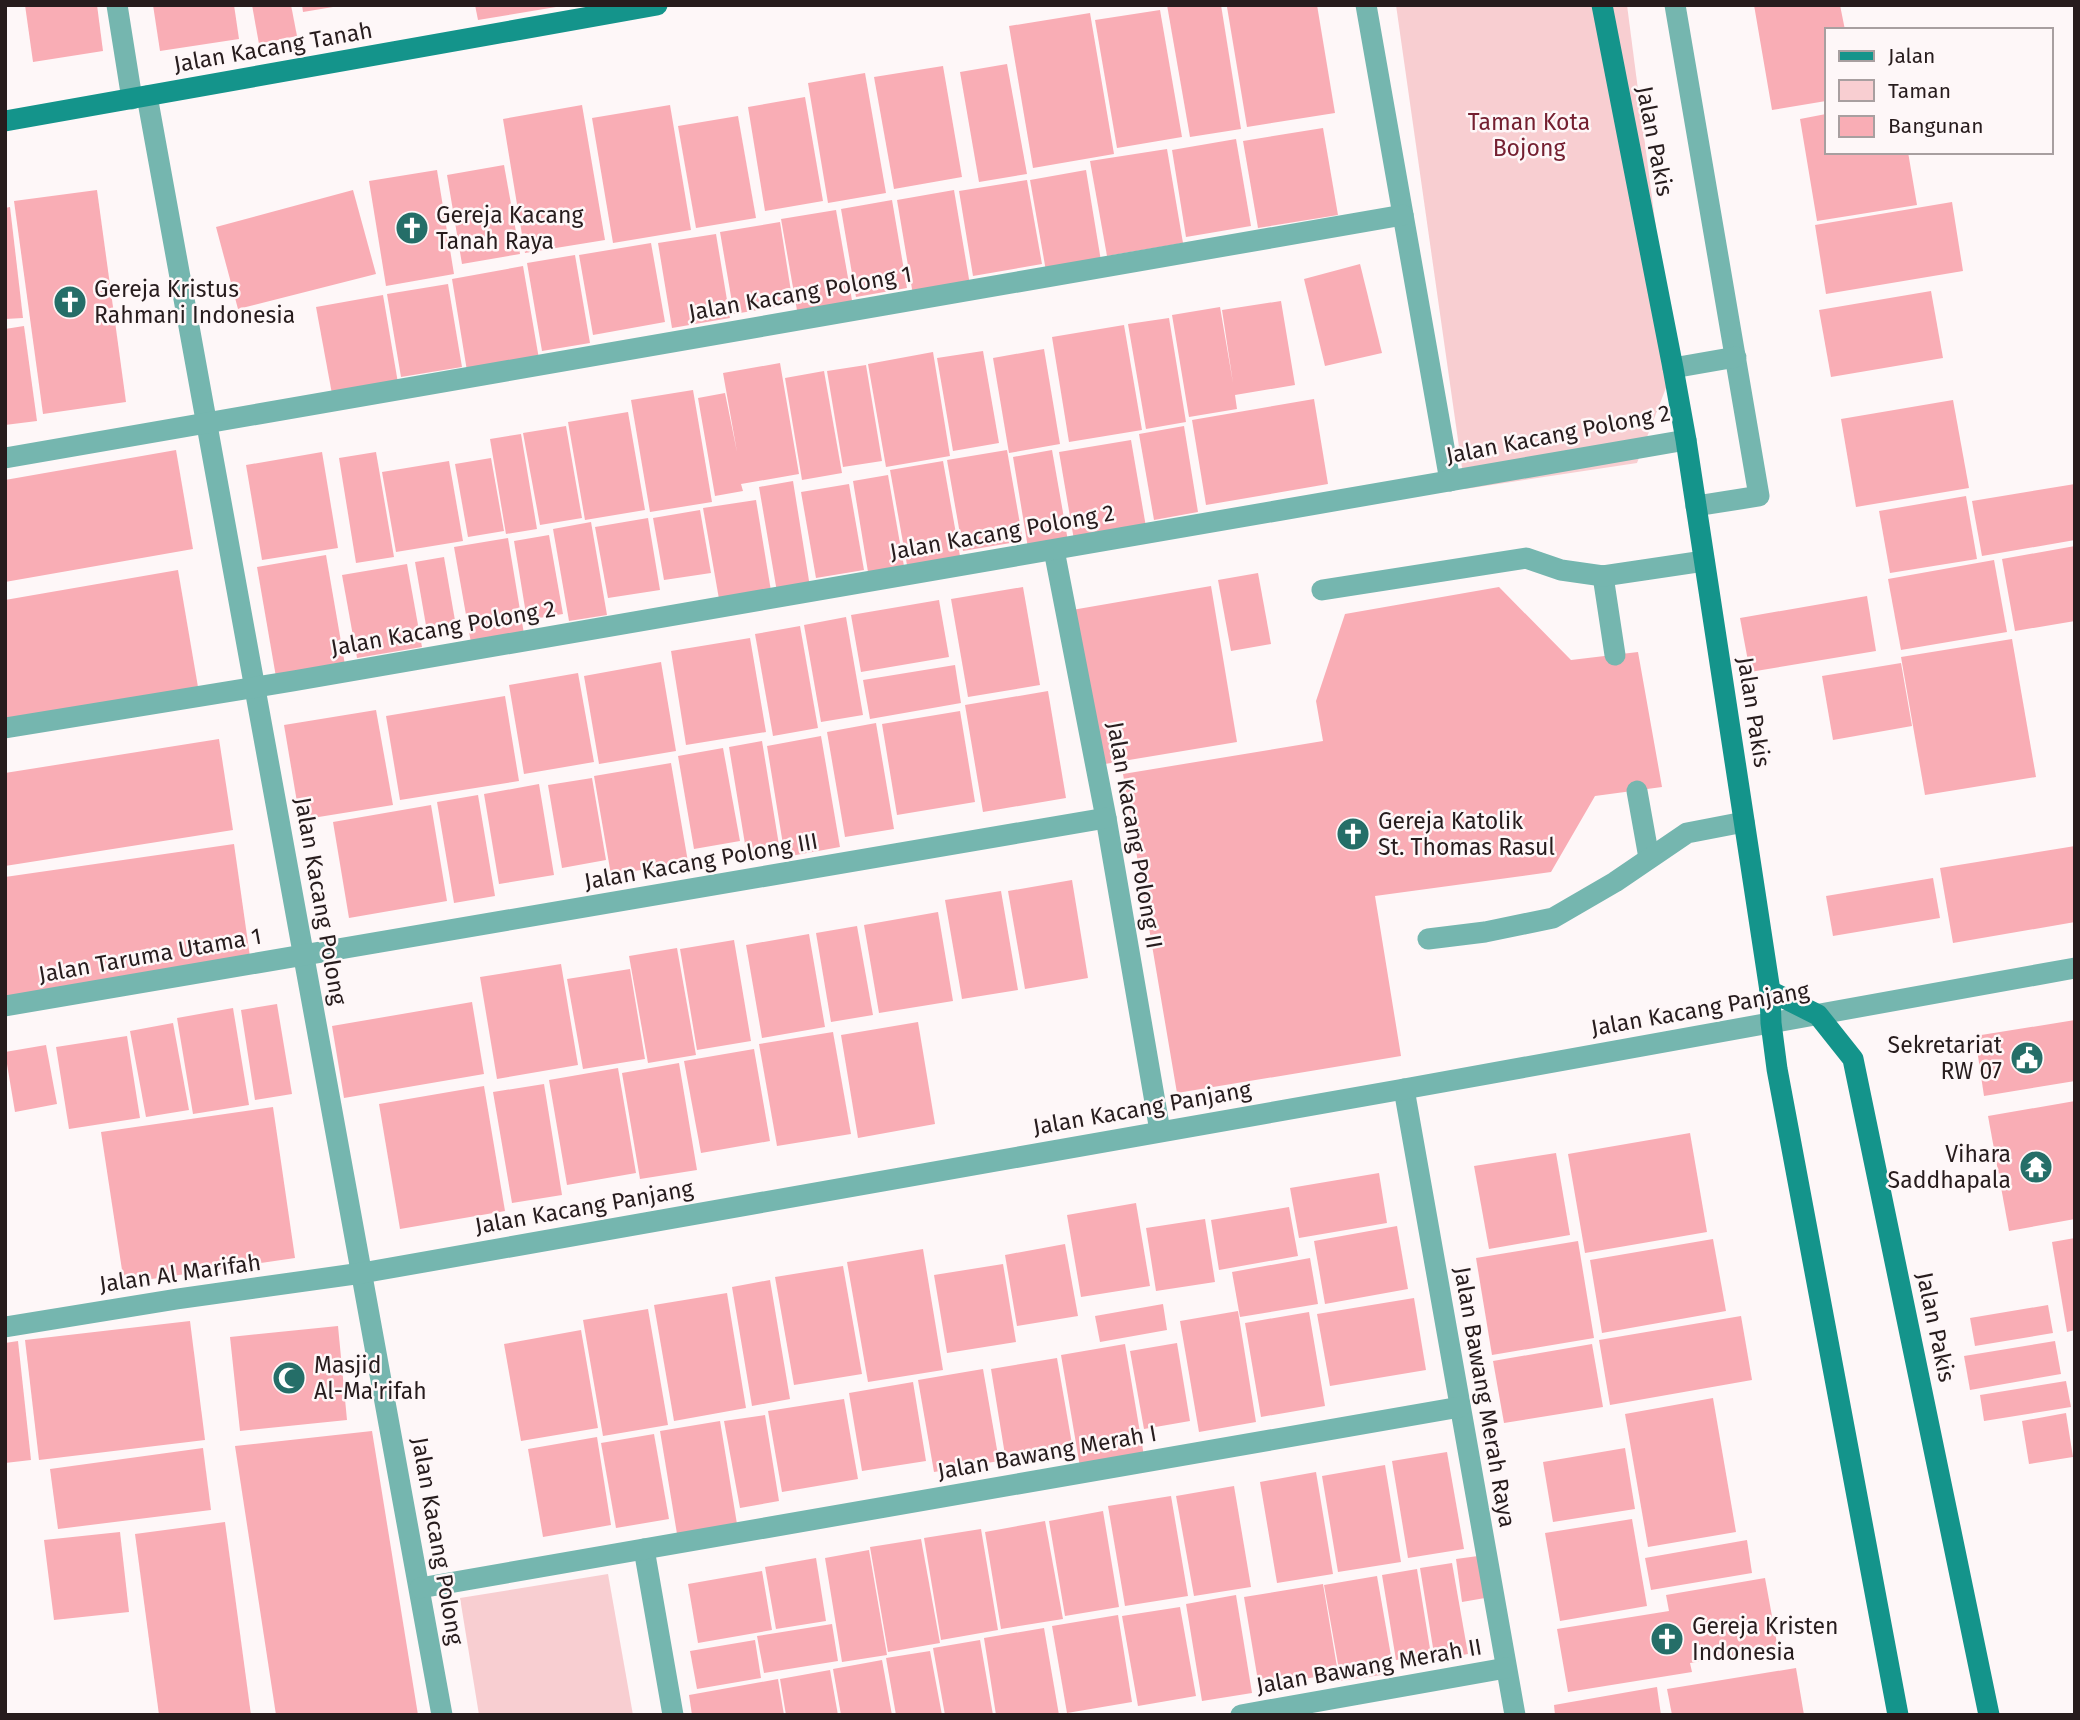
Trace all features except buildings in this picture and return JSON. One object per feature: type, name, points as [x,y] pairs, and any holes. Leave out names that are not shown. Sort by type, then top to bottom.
[{"type":"street","name":"Jalan Kacang Polong","points":[[117,5],[139,98],[206,423],[442,1715]]},
{"type":"street","name":"Jalan Kacang Tanah","points":[[5,121],[657,5]]},
{"type":"street","points":[[1366,5],[1450,481]]},
{"type":"street","name":"Jalan Pakis","points":[[1602,5],[1673,368]]},
{"type":"street","points":[[1675,5],[1759,496],[1696,506]]},
{"type":"street","name":"Jalan Kacang Polong 1","points":[[5,458],[1403,215]]},
{"type":"street","points":[[1673,368],[1736,357]]},
{"type":"street","name":"Jalan Kacang Polong 2","points":[[5,728],[1686,440],[1673,368]]},
{"type":"street","name":"Jalan Pakis","points":[[1686,440],[1770,991],[1777,1069],[1898,1715]]},
{"type":"street","name":"Jalan Kacang Polong II","points":[[1054,550],[1106,818],[1160,1131]]},
{"type":"street","points":[[1322,590],[1526,558],[1561,570],[1603,576],[1704,561]]},
{"type":"street","points":[[1603,576],[1615,655]]},
{"type":"street","points":[[1637,791],[1650,859]]},
{"type":"street","name":"Jalan Kacang Polong III","points":[[304,955],[1106,818]]},
{"type":"street","points":[[1428,939],[1485,932],[1553,918],[1615,882],[1687,833],[1744,822]]},
{"type":"street","name":"Jalan Taruma Utama 1","points":[[5,1006],[304,955]]},
{"type":"street","name":"Jalan Kacang Panjang","points":[[362,1273],[2075,968]]},
{"type":"street","name":"Jalan Pakis","points":[[1770,991],[1818,1015],[1853,1059],[1989,1715]]},
{"type":"street","name":"Jalan Bawang Merah Raya","points":[[1404,1089],[1515,1715]]},
{"type":"street","name":"Jalan Al Marifah","points":[[5,1326],[362,1273]]},
{"type":"street","name":"Jalan Bawang Merah I","points":[[420,1588],[1460,1406]]},
{"type":"street","points":[[644,1549],[673,1715]]},
{"type":"street","name":"Jalan Bawang Merah II","points":[[1241,1715],[1507,1668]]},
{"type":"green space","name":"Taman Kota Bojong","points":[[1396,5],[1627,5],[1674,367],[1637,463],[1465,489]]},
{"type":"green space","points":[[608,1574],[633,1715],[479,1715],[460,1598]]},
{"type":"place","name":"Gereja Kacang Tanah Raya","points":[[412,228]]},
{"type":"place","name":"Gereja Kristus Rahmani Indonesia","points":[[70,302]]},
{"type":"place","name":"Gereja Katolik St. Thomas Rasul","points":[[1353,834]]},
{"type":"place","name":"Sekretariat RW 07","points":[[2027,1058]]},
{"type":"place","name":"Vihara Saddhapala","points":[[2036,1167]]},
{"type":"place","name":"Masjid Al-Ma'rifah","points":[[289,1378]]},
{"type":"place","name":"Gereja Kristen Indonesia","points":[[1667,1639]]}]
